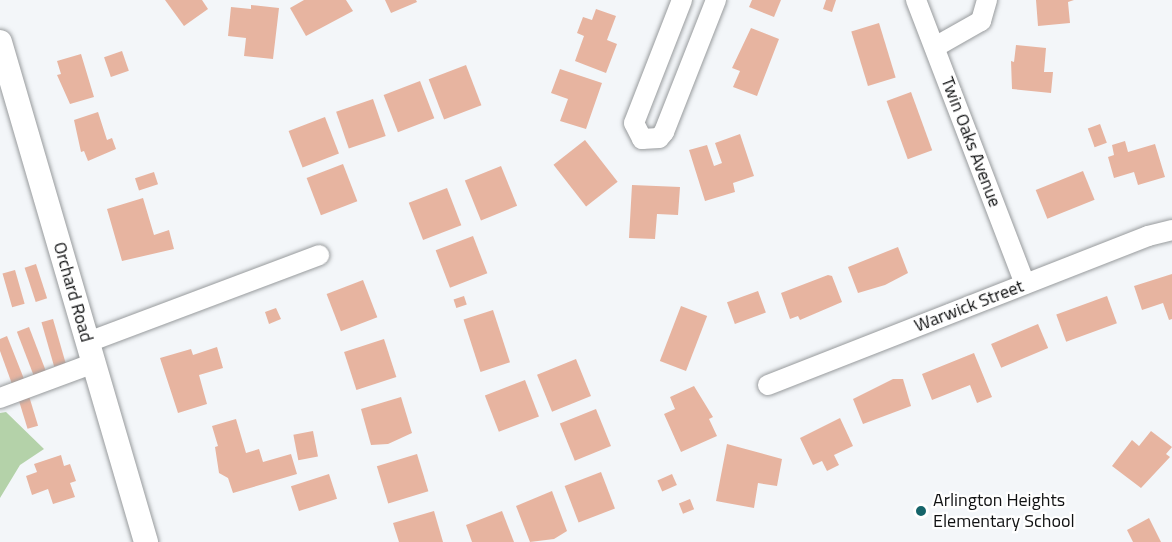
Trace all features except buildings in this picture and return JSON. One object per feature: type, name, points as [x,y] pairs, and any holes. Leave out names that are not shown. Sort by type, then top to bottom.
[{"type":"main road","name":"Orchard Road","points":[[0,42],[146,542]]},
{"type":"street","points":[[682,0],[634,123],[642,139],[650,141],[664,132],[716,0]]},
{"type":"street","name":"Twin Oaks Avenue","points":[[916,0],[1025,284]]},
{"type":"street","points":[[935,46],[981,21],[987,0]]},
{"type":"street","name":"Warwick Street","points":[[768,385],[1025,284],[1172,230]]},
{"type":"street","points":[[0,398],[91,352],[319,255]]},
{"type":"green space","points":[[6,412],[44,449],[20,465],[0,498],[0,413]]},
{"type":"place","name":"Arlington Heights Elementary School","points":[[921,511]]}]
